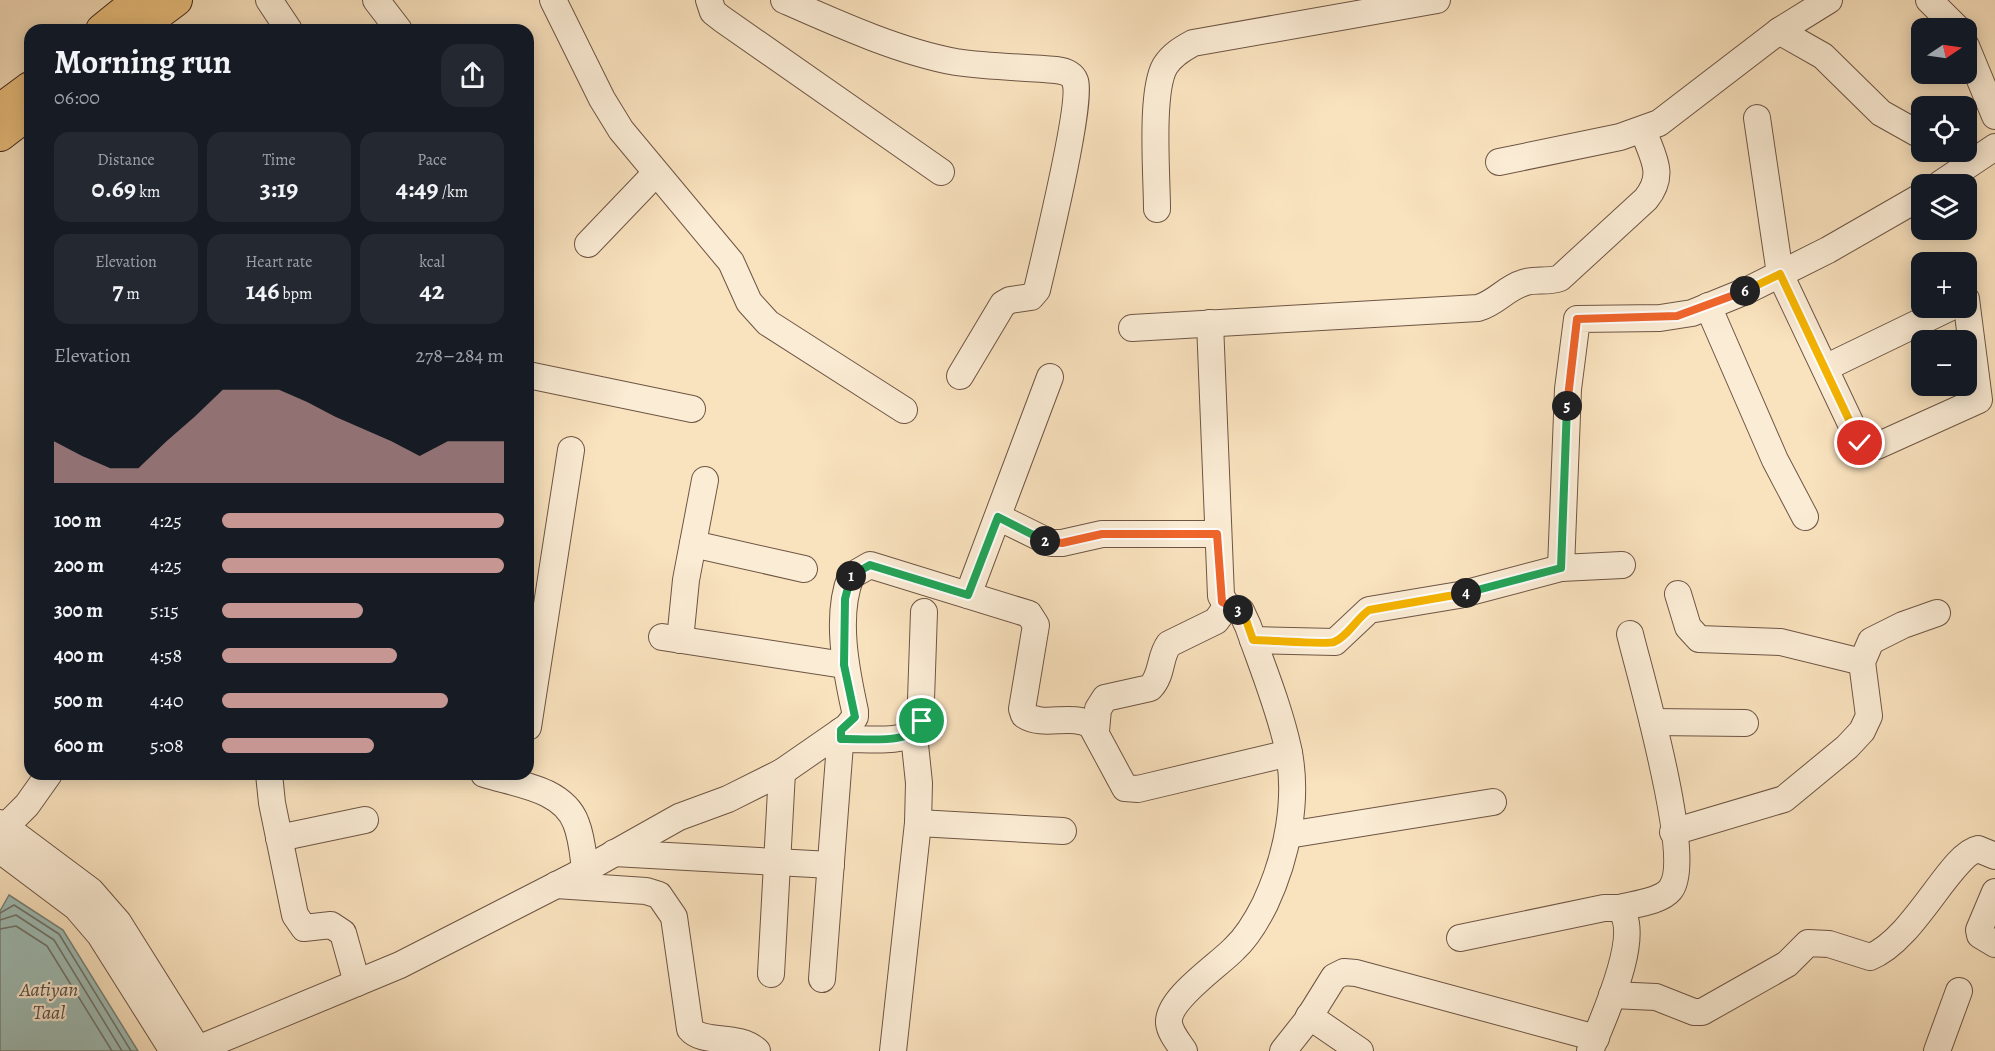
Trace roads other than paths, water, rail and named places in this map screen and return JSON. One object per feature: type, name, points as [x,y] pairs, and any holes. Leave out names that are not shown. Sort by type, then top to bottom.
[{"type":"main road","points":[[114,24],[139,11],[176,0]]},
{"type":"main road","points":[[0,110],[24,92]]},
{"type":"main road","points":[[0,135],[24,117]]},
{"type":"street","points":[[269,0],[286,24]]},
{"type":"street","points":[[376,0],[394,24]]},
{"type":"street","points":[[553,0],[621,130],[730,262],[756,312],[768,323],[904,410]]},
{"type":"street","points":[[709,0],[713,12],[722,19],[941,171]]},
{"type":"street","points":[[784,0],[877,38],[932,56],[979,65],[1056,70],[1066,72],[1074,79],[1077,88],[1069,141],[1037,291],[1031,297],[1010,300],[1003,304],[960,376]]},
{"type":"street","points":[[1157,209],[1157,108],[1160,76],[1178,51],[1193,43],[1437,0]]},
{"type":"street","points":[[1499,162],[1620,137],[1643,130],[1678,109],[1809,10],[1829,0]]},
{"type":"street","points":[[1929,0],[1947,18]]},
{"type":"street","points":[[1779,31],[1823,56],[1886,117],[1911,130]]},
{"type":"street","points":[[1977,73],[1995,116]]},
{"type":"street","points":[[1757,118],[1780,274],[1860,443],[1867,447],[1887,441],[1979,400],[1968,318]]},
{"type":"street","points":[[1132,328],[1478,308],[1488,305],[1526,282],[1550,282],[1560,278],[1655,188],[1657,171],[1643,130]]},
{"type":"street","points":[[1951,174],[1965,162]]},
{"type":"street","points":[[588,244],[655,174]]},
{"type":"street","points":[[1561,568],[1568,388],[1577,319],[1677,316],[1708,306],[1828,250],[1911,202]]},
{"type":"street","points":[[1708,306],[1775,460],[1805,517]]},
{"type":"street","points":[[1825,368],[1928,318]]},
{"type":"street","points":[[1184,1051],[1169,1024],[1170,1014],[1193,985],[1245,937],[1268,895],[1288,835],[1292,790],[1289,753],[1253,640],[1240,611],[1227,606],[1221,596],[1210,323]]},
{"type":"street","points":[[534,376],[692,409]]},
{"type":"street","points":[[968,595],[1050,377]]},
{"type":"street","points":[[534,688],[571,450]]},
{"type":"street","points":[[705,480],[686,580],[671,639],[844,665]]},
{"type":"street","points":[[998,517],[1051,543],[1062,543],[1102,534],[1217,534]]},
{"type":"street","points":[[693,544],[804,569]]},
{"type":"street","points":[[45,780],[27,805],[1,833],[76,907],[191,1050],[400,965],[556,885],[679,817],[728,799],[782,772],[841,735],[852,722],[855,711],[844,665],[845,599],[851,576],[870,565],[1029,614],[1035,620],[1035,635],[1022,709],[1024,715],[1040,722],[1086,722],[1096,731],[1125,788],[1130,790],[1289,753]]},
{"type":"street","points":[[1253,640],[1335,642],[1369,610],[1459,595],[1561,568],[1622,565]]},
{"type":"street","points":[[1678,594],[1688,627],[1699,639],[1781,642],[1862,662]]},
{"type":"street","points":[[1096,731],[1098,710],[1105,698],[1150,688],[1159,676],[1164,651],[1169,644],[1177,638],[1216,621],[1227,606]]},
{"type":"street","points":[[841,735],[903,738],[914,735],[920,729],[924,612]]},
{"type":"street","points":[[1673,832],[1784,799],[1847,747],[1862,730],[1869,716],[1862,662],[1871,641],[1877,636],[1938,613]]},
{"type":"street","points":[[1460,938],[1604,908],[1619,908],[1663,896],[1670,891],[1676,866],[1664,764],[1630,634]]},
{"type":"street","points":[[1653,722],[1745,723]]},
{"type":"street","points":[[822,980],[841,735]]},
{"type":"street","points":[[892,1051],[918,823],[919,783],[914,735]]},
{"type":"street","points":[[771,974],[782,772]]},
{"type":"street","points":[[270,780],[279,838],[299,924],[310,928],[331,925],[337,927],[347,942],[357,983]]},
{"type":"street","points":[[519,780],[552,796],[570,812],[579,832],[585,869]]},
{"type":"street","points":[[1288,835],[1493,802]]},
{"type":"street","points":[[279,838],[365,820]]},
{"type":"street","points":[[918,823],[1063,831]]},
{"type":"street","points":[[1612,995],[1656,997],[1694,1012],[1702,1012],[1787,964],[1808,943],[1829,944],[1870,957],[1892,945],[1972,850],[1978,849],[1995,856]]},
{"type":"street","points":[[614,853],[831,865]]},
{"type":"street","points":[[556,885],[646,891],[659,895],[674,917],[690,1029],[698,1035],[743,1041],[761,1051]]},
{"type":"street","points":[[1995,892],[1979,930],[1980,936],[1995,944]]},
{"type":"street","points":[[1283,1051],[1334,977],[1344,972],[1593,1044],[1612,995],[1627,935],[1625,913],[1619,908]]},
{"type":"street","points":[[1937,1051],[1959,992]]},
{"type":"street","points":[[1309,1016],[1360,1051]]},
{"type":"water","name":"Aatiyan Taal","points":[[9,895],[63,930],[138,1051],[0,1051],[0,911]]}]
